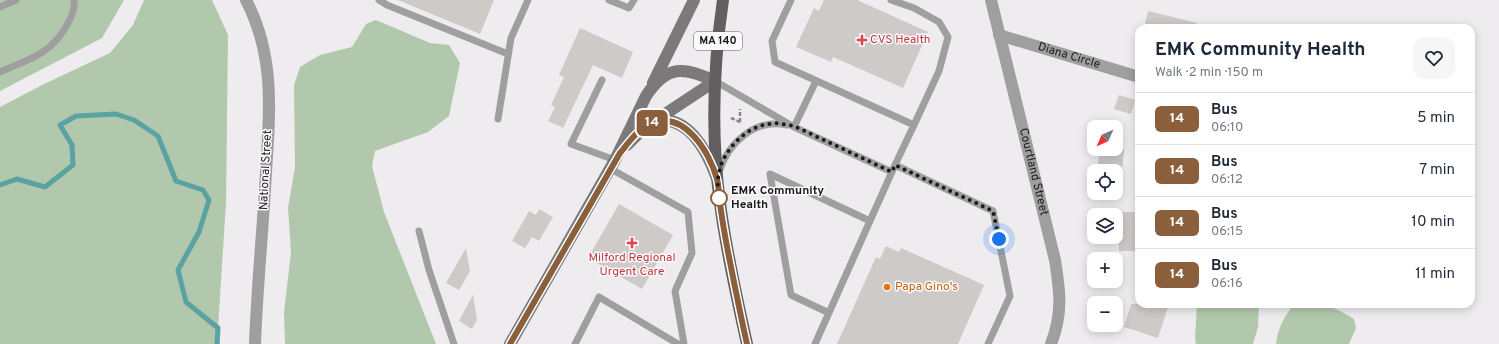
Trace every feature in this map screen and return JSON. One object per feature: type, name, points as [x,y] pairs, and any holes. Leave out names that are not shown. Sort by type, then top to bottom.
[{"type":"main road","points":[[510,344],[613,164],[694,0]]},
{"type":"main road","name":"MA 140","points":[[723,0],[716,55],[714,134],[723,225],[747,344]]},
{"type":"main road","points":[[646,96],[653,86],[662,78],[678,71],[691,71],[715,82]]},
{"type":"main road","points":[[613,164],[634,136],[715,82]]},
{"type":"main road","points":[[650,124],[666,120],[677,124],[688,131],[697,140],[706,154],[718,180]]},
{"type":"street","name":"National Street","points":[[246,0],[260,36],[270,88],[269,126],[255,344]]},
{"type":"street","name":"Courtland Street","points":[[991,0],[1055,260],[1060,294],[1060,313],[1051,344]]},
{"type":"street","name":"Diana Circle","points":[[999,35],[1135,76]]},
{"type":"lane","points":[[0,6],[16,0]]},
{"type":"lane","points":[[0,72],[44,53],[62,35],[71,18],[75,4],[74,0]]},
{"type":"lane","points":[[379,0],[386,5],[508,54]]},
{"type":"lane","points":[[498,118],[511,38],[528,0]]},
{"type":"lane","points":[[610,0],[629,8],[634,0]]},
{"type":"lane","points":[[791,0],[772,41],[775,62],[914,125]]},
{"type":"lane","points":[[815,344],[939,71],[948,37],[940,22],[914,8],[891,0]]},
{"type":"lane","points":[[602,80],[571,144],[613,164],[688,212],[692,253],[675,291],[684,344]]},
{"type":"lane","points":[[794,126],[816,81]]},
{"type":"lane","points":[[715,82],[794,126],[993,211],[1010,296],[988,344]]},
{"type":"lane","points":[[718,180],[720,171],[730,150],[734,144],[749,132],[768,124],[794,126]]},
{"type":"lane","points":[[829,313],[791,295],[770,174],[870,221]]},
{"type":"lane","points":[[419,231],[429,270],[454,344]]},
{"type":"lane","points":[[575,344],[599,297],[678,344]]},
{"type":"path","points":[[740,109],[740,122]]},
{"type":"path","points":[[732,118],[744,124]]},
{"type":"green space","points":[[0,0],[124,0],[102,38],[0,91]]},
{"type":"green space","points":[[144,0],[212,0],[228,35],[226,202],[218,328],[220,344],[0,344],[0,107],[44,84],[110,53],[133,25]]},
{"type":"green space","points":[[376,20],[430,43],[449,45],[460,63],[449,116],[428,132],[375,151],[372,166],[384,212],[436,344],[285,344],[284,313],[291,252],[288,208],[295,167],[294,85],[300,67],[320,55],[352,47],[366,24]]},
{"type":"green space","points":[[1197,308],[1259,308],[1258,327],[1253,344],[1196,344]]},
{"type":"green space","points":[[1291,308],[1332,308],[1354,319],[1356,328],[1349,344],[1276,344],[1282,322]]},
{"type":"building","points":[[398,0],[494,0],[480,34]]},
{"type":"building","name":"CVS Health","points":[[824,0],[857,0],[928,32],[903,88],[833,57],[831,62],[796,47],[814,8],[819,11]]},
{"type":"building","points":[[1148,11],[1197,23],[1197,24],[1145,24]]},
{"type":"building","points":[[580,28],[633,52],[622,78],[593,65],[563,128],[548,121],[555,107],[551,105],[564,77],[559,75]]},
{"type":"building","points":[[1119,95],[1135,100],[1131,114],[1114,109]]},
{"type":"building","points":[[1124,149],[1123,164],[1098,164],[1099,156],[1123,156]]},
{"type":"building","points":[[619,204],[673,235],[642,289],[588,258]]},
{"type":"building","points":[[539,209],[553,217],[539,241],[532,237],[525,248],[512,241],[529,211],[536,215]]},
{"type":"building","points":[[1123,212],[1135,212],[1135,251],[1119,251],[1119,244],[1123,244]]},
{"type":"building","points":[[886,246],[899,252],[901,248],[984,285],[958,344],[837,344],[876,257],[880,259]]},
{"type":"building","points":[[466,248],[470,271],[459,290],[446,283]]},
{"type":"building","points":[[473,295],[477,320],[472,329],[459,321]]},
{"type":"building","points":[[1131,304],[1135,304],[1135,308],[1168,308],[1158,338],[1124,327]]},
{"type":"waterway","points":[[0,185],[17,179],[45,187],[73,165],[72,145],[60,125],[76,116],[116,114],[134,120],[158,136],[176,181],[203,190],[209,200],[199,232],[178,270],[186,302],[218,328],[217,344]]},
{"type":"bus line","name":"14","points":[[510,344],[615,160],[634,136],[644,128],[650,124],[666,120],[672,121],[683,127],[697,140],[706,154],[718,180],[723,225],[747,344]]},
{"type":"place","name":"CVS Health","points":[[862,40]]},
{"type":"place","name":"EMK Community Health","points":[[719,198]]},
{"type":"place","name":"Milford Regional Urgent Care","points":[[632,243]]},
{"type":"place","name":"Papa Gino's","points":[[887,287]]},
{"type":"route","points":[[719,198],[720,202],[718,180],[720,171],[734,144],[754,128],[775,123],[783,124],[794,126],[892,172],[895,165],[993,211],[999,239]]}]
